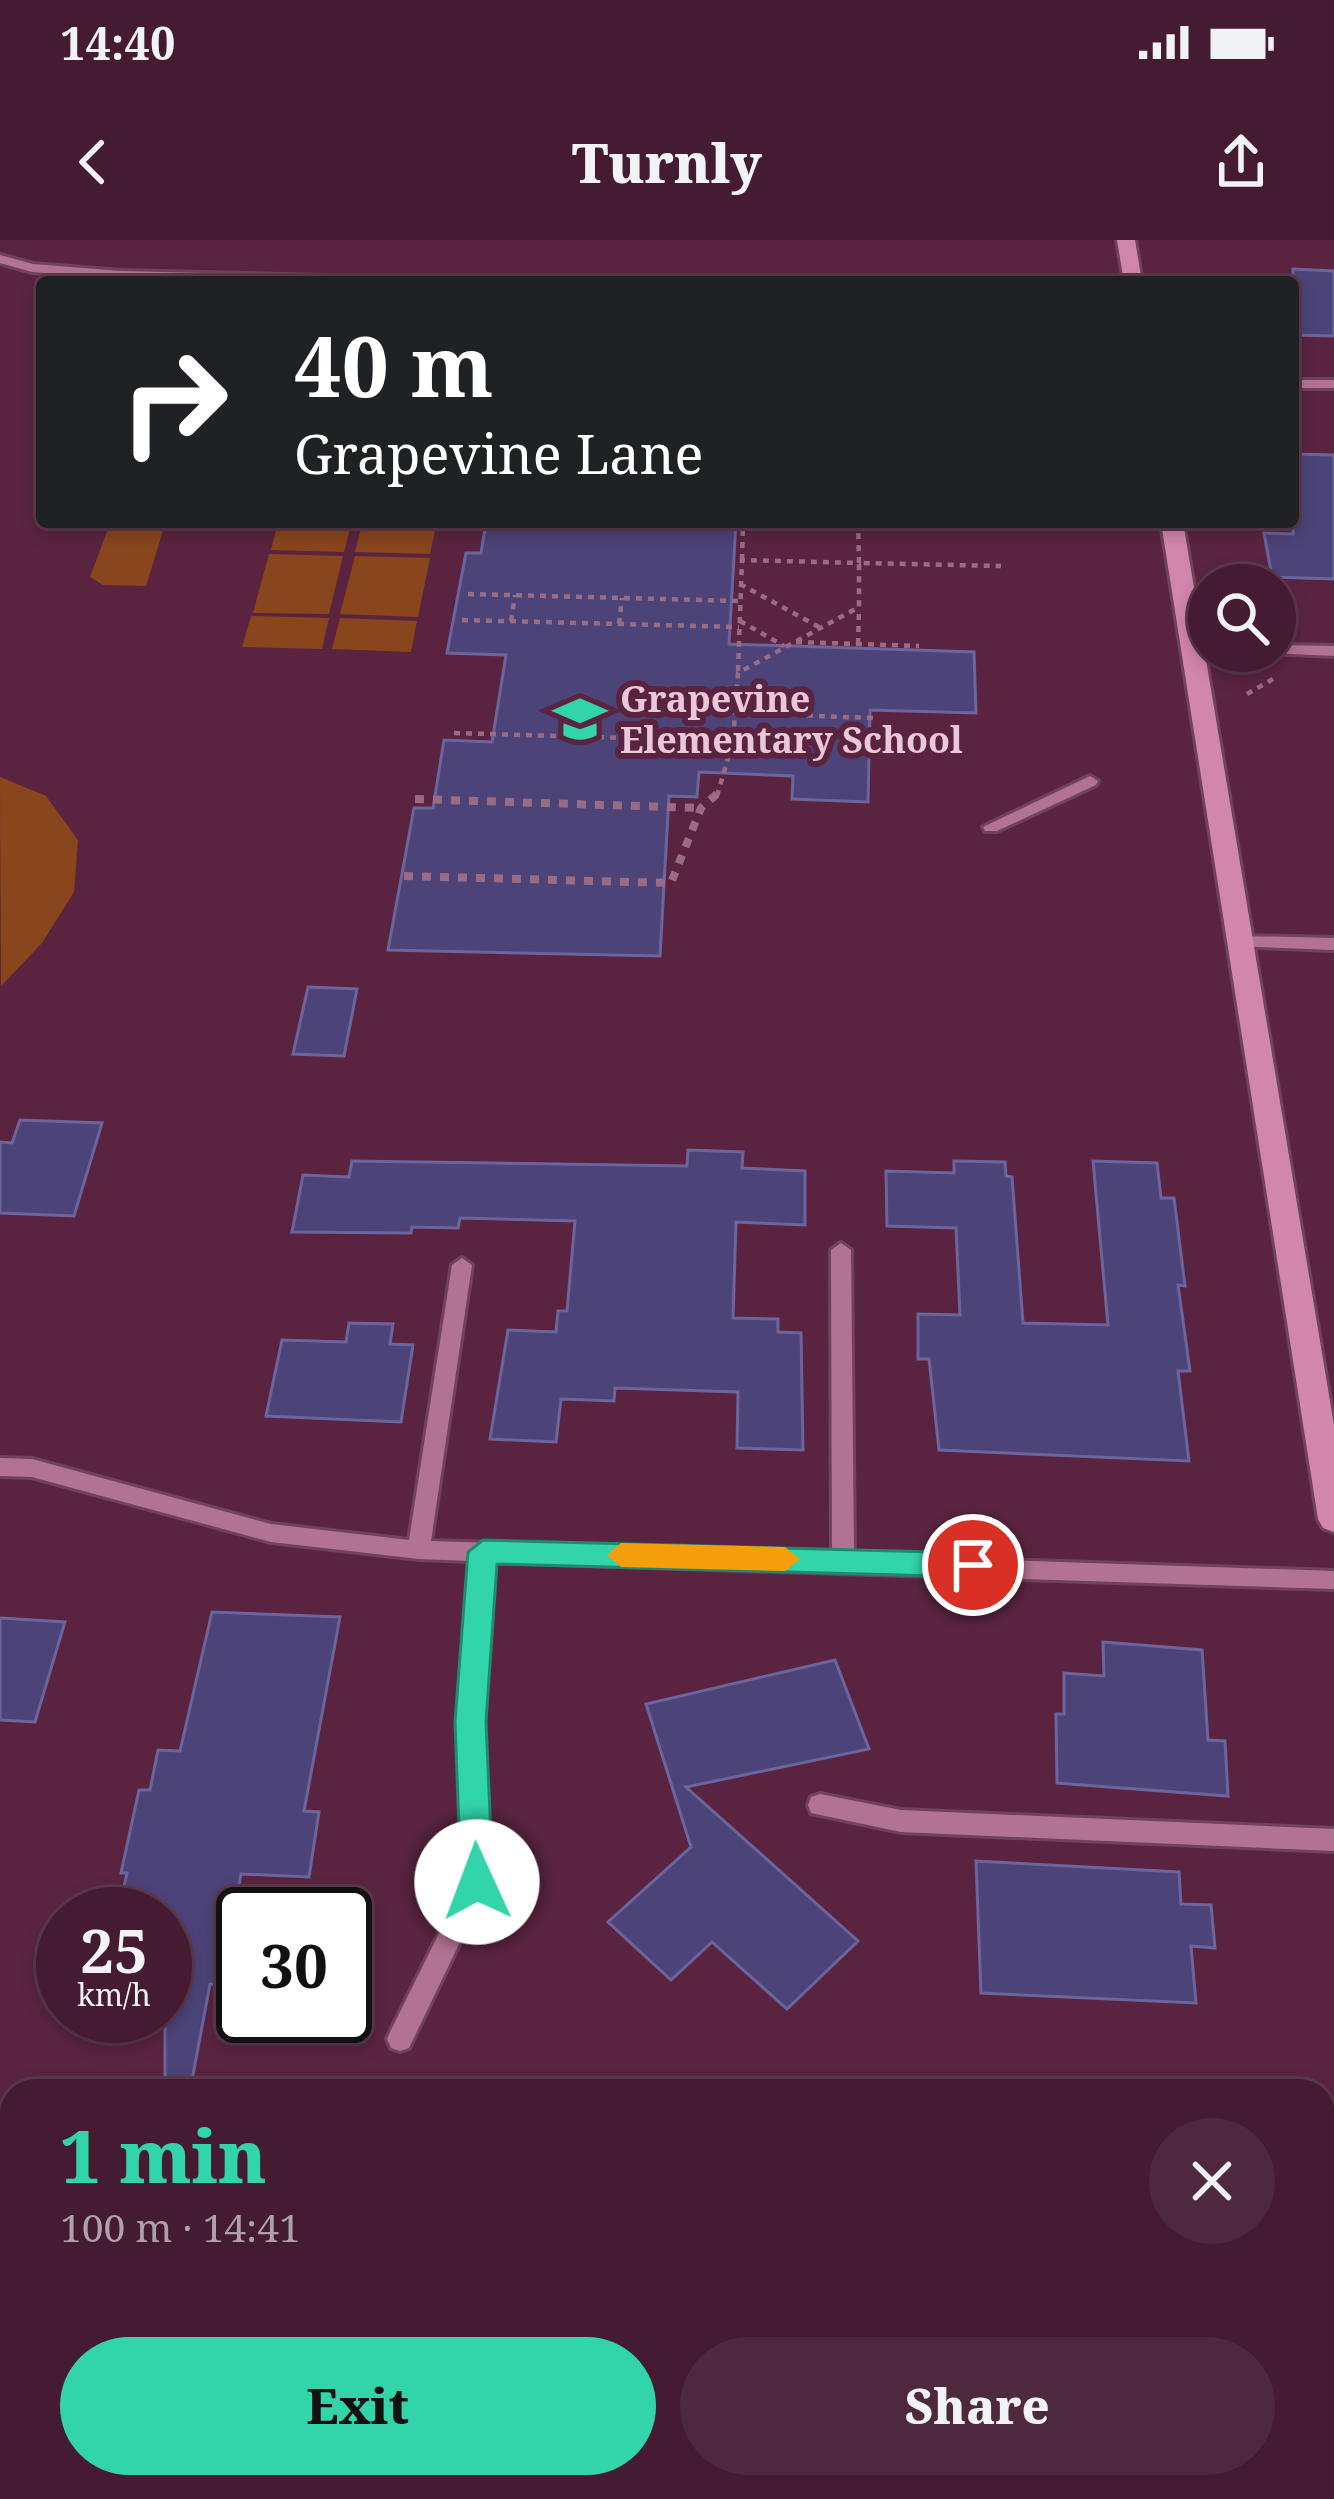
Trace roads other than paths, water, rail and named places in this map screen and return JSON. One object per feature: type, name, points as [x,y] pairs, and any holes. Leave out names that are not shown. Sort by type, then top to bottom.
[{"type":"main road","points":[[1126,240],[1132,276]]},
{"type":"main road","points":[[1173,528],[1188,591]]},
{"type":"main road","points":[[1204,672],[1240,942],[1334,1519]]},
{"type":"street","points":[[0,259],[32,268],[163,276]]},
{"type":"street","points":[[1299,384],[1334,384]]},
{"type":"street","points":[[1296,650],[1334,651]]},
{"type":"street","points":[[991,827],[1090,782]]},
{"type":"street","points":[[1240,942],[1334,944]]},
{"type":"street","points":[[841,1250],[843,1560]]},
{"type":"street","points":[[419,1550],[461,1264]]},
{"type":"street","points":[[0,1466],[32,1468],[271,1533],[419,1550],[843,1560],[1334,1580]]},
{"type":"street","points":[[400,2038],[477,1882],[471,1722],[483,1552]]},
{"type":"street","points":[[820,1804],[901,1821],[1334,1840]]},
{"type":"place","name":"Grapevine Elementary School","points":[[580,719]]}]
